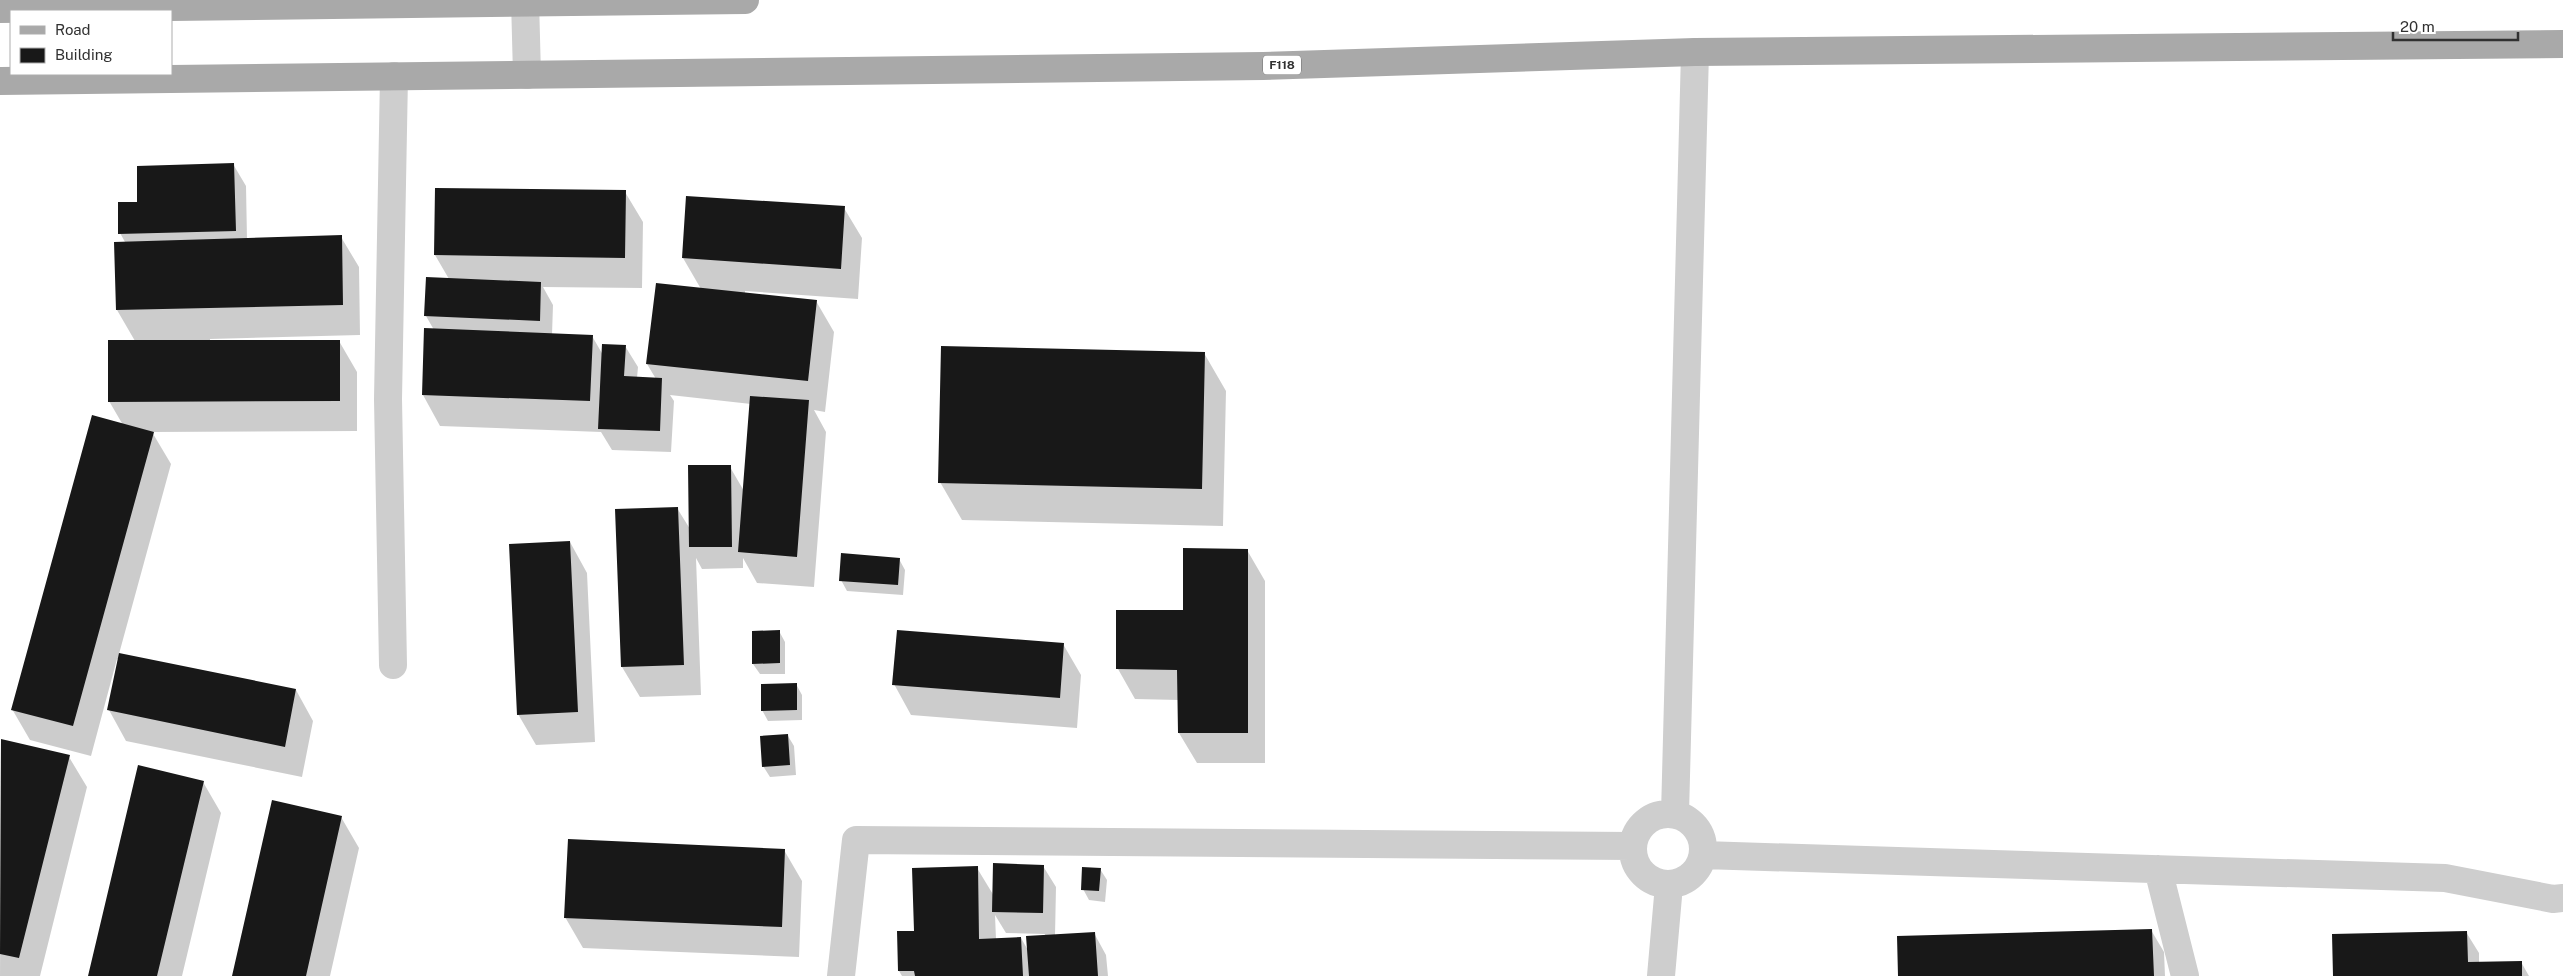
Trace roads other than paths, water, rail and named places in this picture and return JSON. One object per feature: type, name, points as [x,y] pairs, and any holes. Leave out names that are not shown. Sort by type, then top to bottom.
[{"type":"main road","points":[[0,9],[526,1],[745,0]]},
{"type":"main road","name":"F118","points":[[0,81],[1263,66],[1695,52],[2563,44]]},
{"type":"street","points":[[526,1],[527,75]]},
{"type":"street","points":[[1676,814],[1695,52]]},
{"type":"street","points":[[392,665],[388,399],[394,76]]},
{"type":"street","points":[[1660,814],[1676,814],[1691,822],[1696,829],[1701,837],[1703,855],[1697,870],[1685,880],[1669,885],[1654,882],[1642,874],[1634,861],[1632,846],[1636,832],[1646,820],[1660,814]]},
{"type":"street","points":[[841,976],[856,840],[1632,846]]},
{"type":"street","points":[[1703,855],[2445,878],[2553,900],[2563,898]]},
{"type":"street","points":[[2158,869],[2185,976]]},
{"type":"street","points":[[1661,976],[1669,885]]}]
